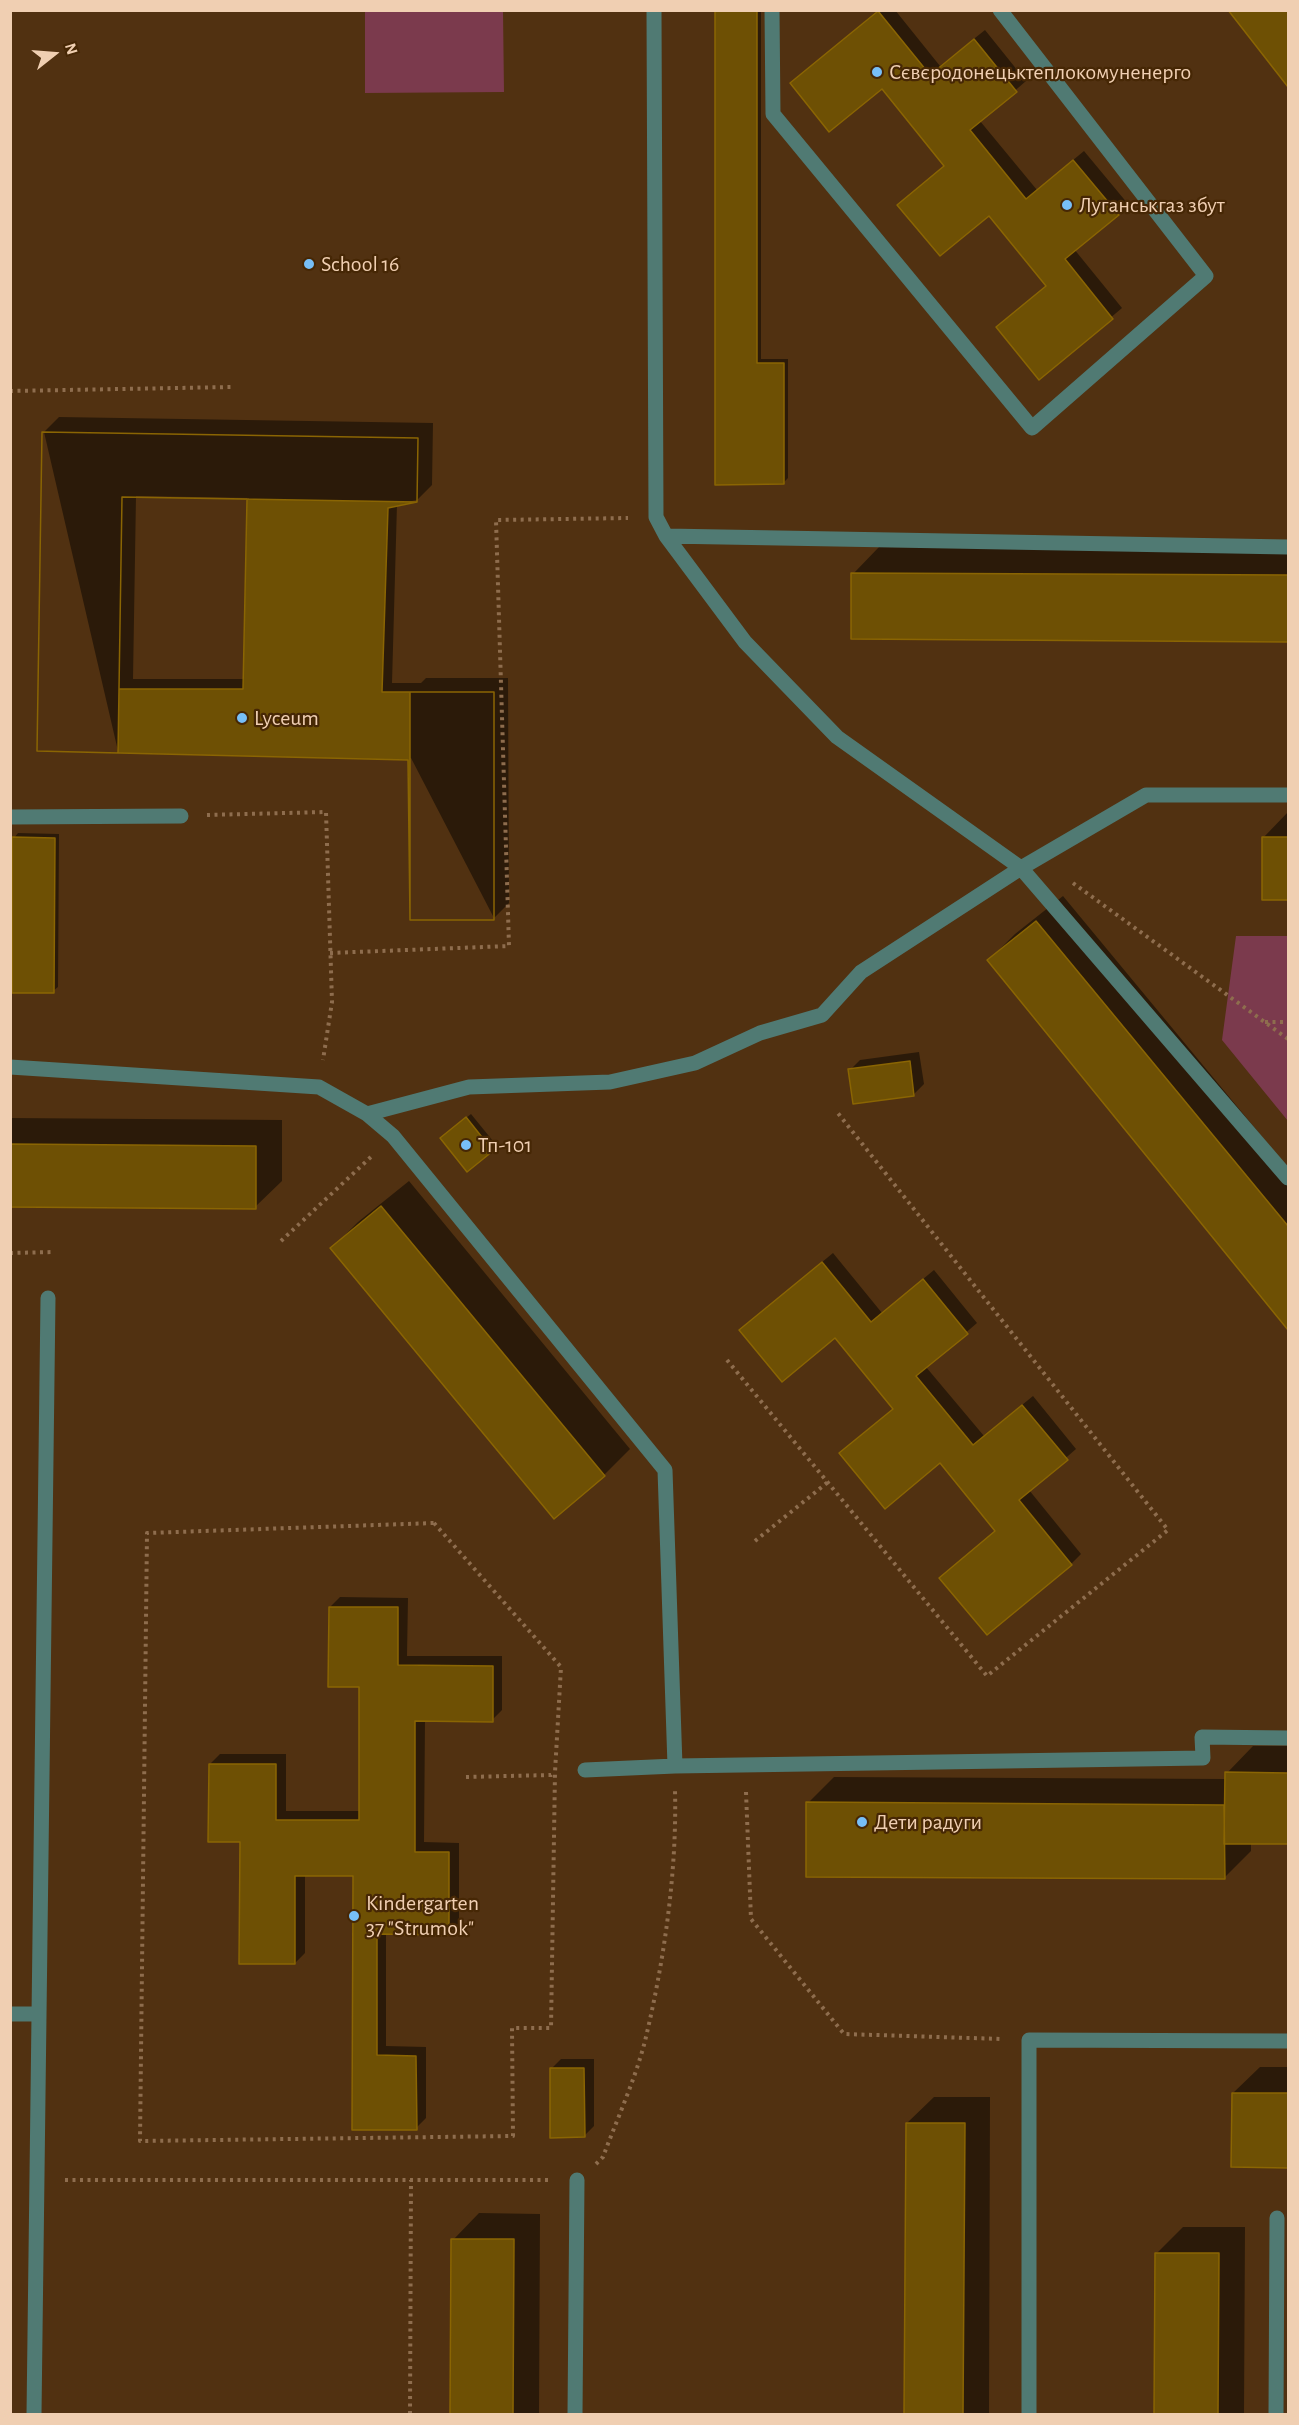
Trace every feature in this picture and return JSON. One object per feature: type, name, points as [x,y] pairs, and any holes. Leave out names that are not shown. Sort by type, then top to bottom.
[{"type":"lane","points":[[654,10],[656,518],[666,536],[745,642],[837,737],[1021,868],[1288,1178]]},
{"type":"lane","points":[[772,10],[773,114],[1032,428],[1206,276],[1000,10]]},
{"type":"lane","points":[[666,536],[1288,547]]},
{"type":"lane","points":[[367,1114],[469,1087],[610,1082],[695,1063],[760,1033],[822,1015],[861,972],[1021,868],[1146,795],[1288,795]]},
{"type":"lane","points":[[10,817],[181,816]]},
{"type":"lane","points":[[10,1067],[319,1087],[367,1114],[393,1136],[665,1470],[675,1766]]},
{"type":"lane","points":[[34,2415],[48,1298]]},
{"type":"lane","points":[[585,1770],[745,1764],[1203,1758],[1202,1737],[1288,1738]]},
{"type":"lane","points":[[10,2014],[39,2014]]},
{"type":"lane","points":[[1029,2415],[1029,2040],[1288,2041]]},
{"type":"lane","points":[[575,2415],[577,2180]]},
{"type":"lane","points":[[1276,2415],[1277,2218]]},
{"type":"path","points":[[10,391],[232,387]]},
{"type":"path","points":[[330,953],[509,946],[496,520],[656,518]]},
{"type":"path","points":[[181,816],[326,812],[332,1002],[319,1087]]},
{"type":"path","points":[[1038,858],[1288,1039]]},
{"type":"path","points":[[1265,1022],[1288,1022]]},
{"type":"path","points":[[727,1360],[987,1676],[1168,1530],[837,1112]]},
{"type":"path","points":[[281,1240],[393,1136]]},
{"type":"path","points":[[10,1253],[53,1252]]},
{"type":"path","points":[[755,1541],[828,1482]]},
{"type":"path","points":[[434,1523],[561,1667],[555,1772],[551,2028],[512,2028],[513,2136],[140,2141],[147,1533],[434,1523]]},
{"type":"path","points":[[745,1764],[751,1919],[844,2034],[1029,2040]]},
{"type":"path","points":[[37,2180],[577,2180],[603,2157],[645,2042],[665,1932],[673,1864],[675,1766]]},
{"type":"path","points":[[466,1777],[551,1775],[555,1772],[585,1770]]},
{"type":"path","points":[[410,2415],[411,2180]]},
{"type":"shaded area","points":[[365,11],[503,11],[504,92],[365,93]]},
{"type":"shaded area","points":[[1236,936],[1288,936],[1288,1121],[1222,1040]]},
{"type":"building","points":[[715,10],[757,10],[757,363],[784,363],[784,484],[715,485]]},
{"type":"building","points":[[1228,10],[1288,10],[1288,87]]},
{"type":"building","points":[[878,11],[930,75],[974,39],[1017,92],[970,130],[1026,199],[1073,160],[1119,215],[1065,259],[1113,319],[1039,380],[996,327],[1046,286],[989,216],[940,256],[897,205],[944,166],[882,89],[829,132],[790,83]]},
{"type":"building","points":[[42,432],[418,438],[417,502],[388,508],[382,692],[494,692],[494,920],[410,920],[408,760],[37,751]],"holes":[[[122,497],[247,499],[243,689],[119,689]]]},
{"type":"building","points":[[42,432],[418,438],[417,502],[122,497],[118,753],[37,751]]},
{"type":"building","points":[[851,573],[1288,575],[1288,642],[851,639]]},
{"type":"building","points":[[410,692],[494,692],[494,920],[410,920]]},
{"type":"building","points":[[12,837],[55,838],[54,993],[12,993]]},
{"type":"building","points":[[1262,837],[1288,837],[1288,900],[1262,900]]},
{"type":"building","points":[[1036,921],[1288,1226],[1288,1330],[987,960]]},
{"type":"building","points":[[910,1061],[914,1096],[853,1104],[848,1069]]},
{"type":"building","name":"Тп-101","points":[[466,1117],[493,1151],[467,1172],[440,1138]]},
{"type":"building","points":[[10,1144],[256,1146],[256,1209],[10,1207]]},
{"type":"building","points":[[381,1206],[605,1476],[554,1519],[330,1248]]},
{"type":"building","points":[[822,1262],[871,1322],[923,1279],[968,1334],[916,1376],[973,1445],[1022,1405],[1068,1460],[1019,1500],[1072,1565],[987,1635],[939,1578],[995,1531],[940,1463],[885,1509],[839,1453],[893,1409],[835,1338],[782,1382],[739,1330]]},
{"type":"building","points":[[329,1607],[398,1607],[398,1665],[493,1666],[493,1722],[415,1721],[415,1852],[449,1852],[449,1935],[377,1934],[377,2055],[416,2056],[417,2130],[352,2130],[353,1876],[295,1876],[295,1964],[239,1964],[240,1842],[208,1842],[209,1764],[276,1764],[276,1820],[359,1820],[359,1687],[328,1687]]},
{"type":"building","points":[[1225,1772],[1288,1773],[1288,1844],[1224,1844]]},
{"type":"building","points":[[806,1802],[1224,1805],[1225,1879],[806,1877]]},
{"type":"building","points":[[550,2068],[584,2068],[585,2137],[550,2138]]},
{"type":"building","points":[[1232,2093],[1288,2093],[1288,2168],[1231,2167]]},
{"type":"building","points":[[906,2123],[965,2123],[963,2414],[904,2414]]},
{"type":"building","points":[[451,2239],[514,2239],[513,2414],[450,2414]]},
{"type":"building","points":[[1155,2253],[1219,2253],[1218,2414],[1154,2414]]},
{"type":"place","name":"Сєвєродонецьктеплокомуненерго","points":[[877,72]]},
{"type":"place","name":"Луганськгаз збут","points":[[1067,205]]},
{"type":"place","name":"School 16","points":[[309,264]]},
{"type":"place","name":"Lyceum","points":[[242,718]]},
{"type":"place","name":"Тп-101","points":[[466,1145]]},
{"type":"place","name":"Дети радуги","points":[[862,1822]]},
{"type":"place","name":"Kindergarten 37 \"Strumok\"","points":[[354,1916]]}]
